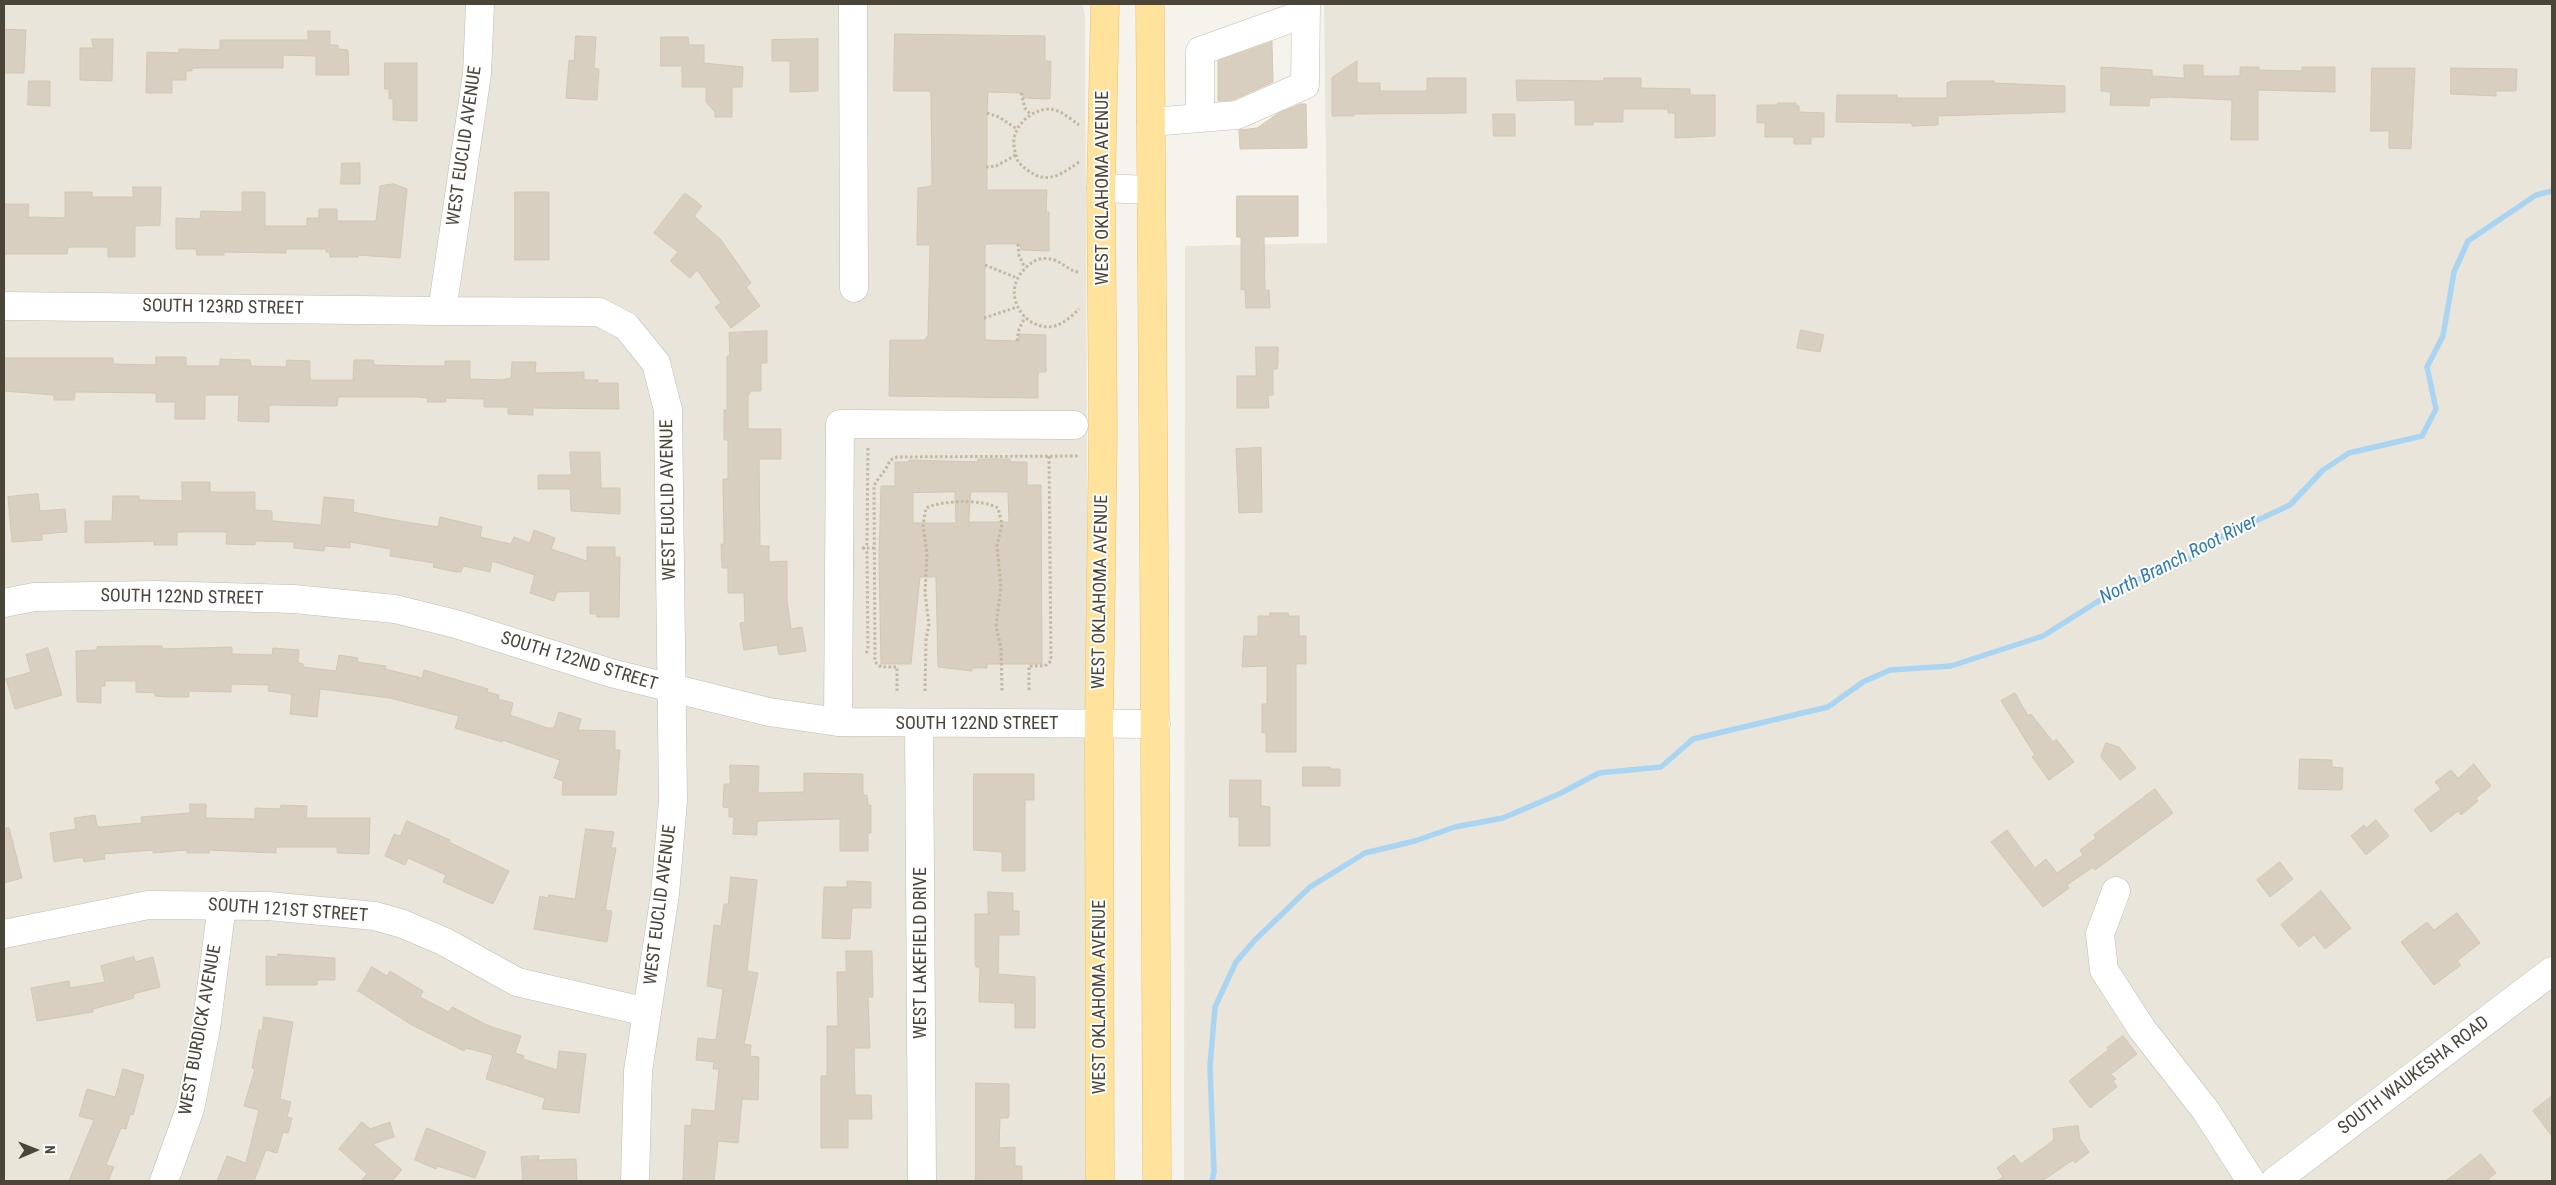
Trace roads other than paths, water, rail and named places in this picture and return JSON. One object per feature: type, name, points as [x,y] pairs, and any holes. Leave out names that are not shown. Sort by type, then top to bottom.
[{"type":"main road","name":"WEST OKLAHOMA AVENUE","points":[[1100,1181],[1099,724],[1103,430],[1101,188],[1105,4]]},
{"type":"main road","points":[[1150,4],[1152,494],[1156,724],[1157,1181]]},
{"type":"street","name":"WEST EUCLID AVENUE","points":[[480,4],[477,74],[442,311],[599,312],[626,326],[656,363],[668,410],[673,690],[670,829],[665,894],[638,1071],[635,1181]]},
{"type":"street","points":[[853,4],[854,288]]},
{"type":"street","points":[[1151,122],[1237,115],[1305,85],[1306,8],[1200,51],[1200,118]]},
{"type":"street","points":[[1101,188],[1151,190]]},
{"type":"street","name":"SOUTH 123RD STREET","points":[[4,306],[442,311]]},
{"type":"street","points":[[838,722],[840,424],[1074,425]]},
{"type":"street","name":"SOUTH 122ND STREET","points":[[4,603],[34,597],[155,595],[294,599],[395,609],[456,624],[673,690],[769,712],[838,722],[1156,724]]},
{"type":"street","name":"WEST LAKEFIELD DRIVE","points":[[919,724],[922,1181]]},
{"type":"street","points":[[2116,891],[2100,934],[2104,970],[2142,1029],[2206,1112],[2251,1181]]},
{"type":"street","name":"SOUTH 121ST STREET","points":[[4,934],[148,905],[268,906],[376,916],[403,924],[445,942],[517,982],[647,1012]]},
{"type":"street","name":"WEST BURDICK AVENUE","points":[[164,1181],[190,1109],[206,1028],[222,905]]},
{"type":"street","name":"SOUTH WAUKESHA ROAD","points":[[2275,1181],[2552,971]]},
{"type":"waterway","name":"North Branch Root River","points":[[1212,1181],[1214,1172],[1210,1066],[1215,1007],[1236,962],[1255,940],[1310,887],[1365,853],[1415,841],[1455,827],[1503,818],[1559,794],[1599,773],[1661,767],[1693,739],[1828,707],[1863,682],[1890,670],[1951,666],[2043,636],[2124,585],[2190,559],[2221,537],[2290,505],[2323,470],[2349,453],[2422,436],[2436,409],[2427,367],[2443,336],[2454,272],[2468,241],[2536,195],[2552,191]]}]
